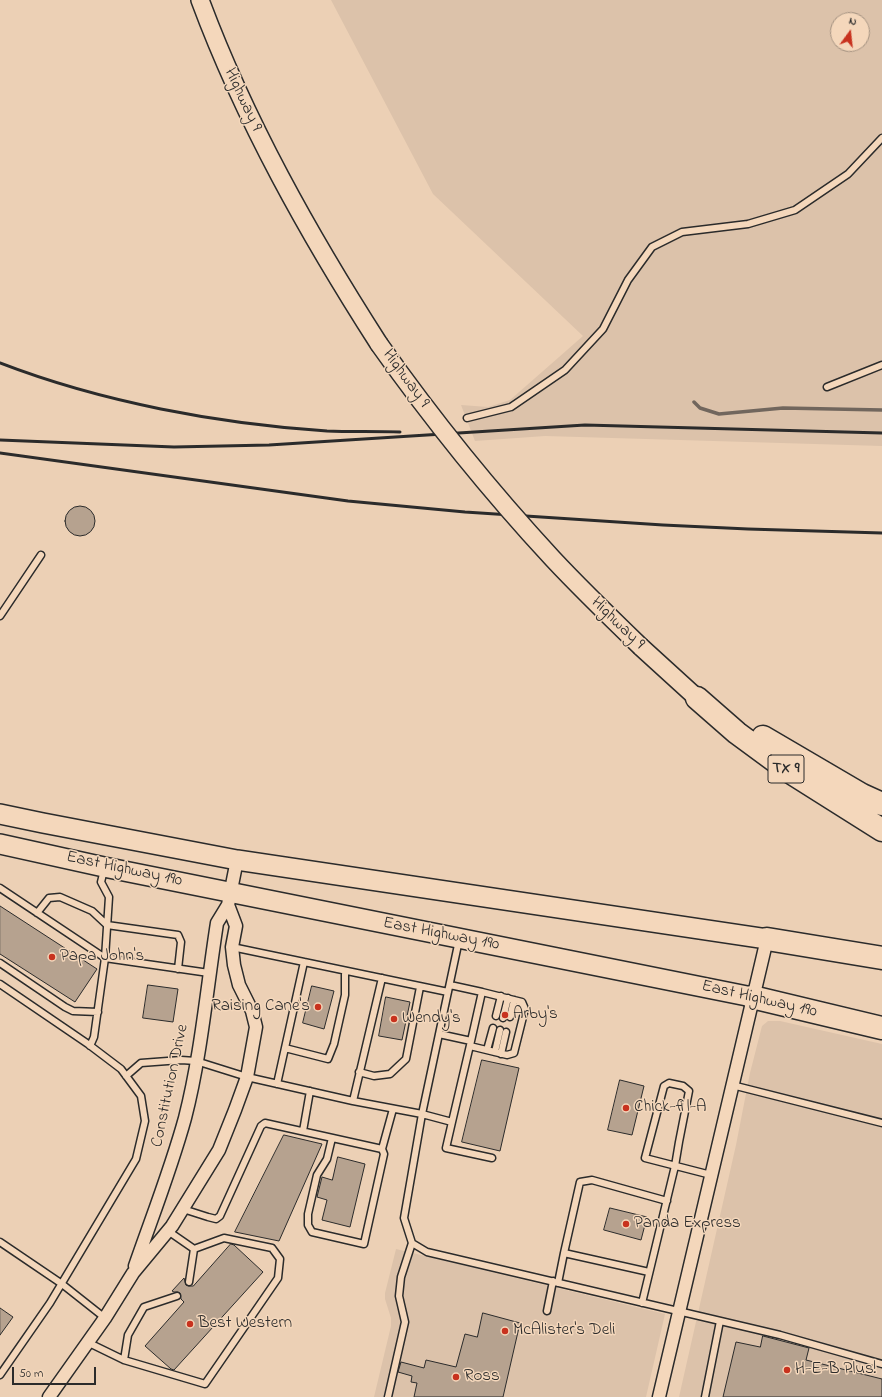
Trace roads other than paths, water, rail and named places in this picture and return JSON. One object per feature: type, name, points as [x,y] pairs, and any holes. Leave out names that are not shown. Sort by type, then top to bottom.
[{"type":"highway","name":"Highway 9","points":[[697,698],[862,795],[882,804]]},
{"type":"highway","name":"Highway 9","points":[[697,698],[737,733],[790,772],[882,830]]},
{"type":"highway","points":[[767,939],[882,958]]},
{"type":"highway","name":"East Highway 190","points":[[752,997],[882,1028]]},
{"type":"main road","name":"Highway 9","points":[[200,0],[215,39],[238,90],[290,197],[354,305],[410,388],[504,505],[557,564],[641,647],[697,698]]},
{"type":"main road","name":"East Highway 190","points":[[0,814],[43,824],[237,860],[767,939]]},
{"type":"main road","points":[[0,824],[17,828],[43,824]]},
{"type":"main road","name":"East Highway 190","points":[[0,844],[104,867],[229,899],[459,938],[752,997]]},
{"type":"street","name":"Constitution Drive","points":[[49,1397],[105,1318],[132,1272],[168,1174],[185,1118],[196,1061],[217,923],[229,899],[237,860]]},
{"type":"street","name":"Constitution Drive","points":[[132,1272],[168,1231],[219,1150],[247,1077],[256,1027],[252,1011],[239,985],[234,965],[232,946],[236,926],[229,899]]},
{"type":"street","points":[[659,1397],[752,997],[767,939]]},
{"type":"lane","points":[[467,418],[511,407],[565,370],[603,329],[628,280],[652,247],[682,232],[748,224],[795,210],[848,174],[882,138]]},
{"type":"lane","points":[[826,387],[882,365]]},
{"type":"lane","points":[[0,616],[41,555]]},
{"type":"lane","points":[[90,1046],[94,1037],[98,1012],[108,925],[109,897],[101,882],[104,867]]},
{"type":"lane","points":[[0,888],[105,958],[209,973]]},
{"type":"lane","points":[[37,913],[49,898],[60,897],[92,911],[108,925],[178,935],[181,942],[178,969]]},
{"type":"lane","points":[[388,1397],[405,1322],[399,1296],[401,1277],[412,1242],[404,1218],[422,1114],[459,938]]},
{"type":"lane","points":[[232,946],[448,992]]},
{"type":"lane","points":[[278,1084],[304,962]]},
{"type":"lane","points":[[0,963],[73,1011],[98,1012]]},
{"type":"lane","points":[[285,1048],[328,1058],[334,1044],[345,995],[345,971]]},
{"type":"lane","points":[[352,1101],[382,978]]},
{"type":"lane","points":[[0,984],[121,1069],[141,1096],[145,1121],[136,1159],[62,1284],[0,1375]]},
{"type":"lane","points":[[439,1034],[471,1043],[498,1053],[507,1055],[514,1053],[525,1009],[522,1002],[450,985]]},
{"type":"lane","points":[[359,1072],[374,1076],[390,1074],[406,1059],[420,987]]},
{"type":"lane","points":[[482,992],[446,1148],[492,1158]]},
{"type":"lane","points":[[496,1016],[501,996]]},
{"type":"lane","points":[[507,1017],[511,999]]},
{"type":"lane","points":[[488,1050],[493,1028]]},
{"type":"lane","points":[[498,1053],[503,1031]]},
{"type":"lane","points":[[126,1076],[141,1063],[181,1060],[196,1061],[247,1077],[352,1101],[422,1114],[452,1122]]},
{"type":"lane","points":[[642,1303],[675,1166],[689,1091],[683,1086],[669,1083],[664,1086],[645,1158],[675,1166],[711,1174]]},
{"type":"lane","points":[[732,1085],[882,1123]]},
{"type":"lane","points":[[303,1131],[310,1091]]},
{"type":"lane","points":[[332,1138],[327,1159],[317,1175],[308,1214],[308,1225],[312,1232],[364,1244],[384,1154],[382,1149],[393,1109]]},
{"type":"lane","points":[[183,1209],[216,1219],[220,1216],[261,1126],[265,1123],[382,1149]]},
{"type":"lane","points":[[546,1311],[564,1253],[580,1182],[592,1180],[667,1201]]},
{"type":"lane","points":[[168,1231],[194,1249]]},
{"type":"lane","points":[[88,1342],[124,1360],[205,1384],[278,1278],[280,1259],[272,1248],[224,1238],[194,1249]]},
{"type":"lane","points":[[0,1242],[62,1284],[105,1318]]},
{"type":"lane","points":[[412,1242],[427,1252],[808,1342],[882,1364]]},
{"type":"lane","points":[[189,1282],[194,1249]]},
{"type":"lane","points":[[564,1253],[649,1272]]},
{"type":"lane","points":[[124,1360],[128,1335],[144,1307],[177,1296]]},
{"type":"lane","points":[[705,1397],[720,1321]]},
{"type":"waterway","points":[[694,402],[700,408],[719,414],[783,408],[882,410]]},
{"type":"railway","points":[[0,363],[39,377],[119,400],[203,417],[286,428],[327,431],[400,432]]},
{"type":"railway","points":[[0,440],[174,447],[269,445],[585,425],[882,433]]},
{"type":"railway","points":[[0,453],[348,501],[465,512],[663,525],[882,533]]},
{"type":"place","name":"Papa John's","points":[[52,957]]},
{"type":"place","name":"Raising Cane's","points":[[318,1007]]},
{"type":"place","name":"Arby's","points":[[505,1015]]},
{"type":"place","name":"Wendy's","points":[[394,1019]]},
{"type":"place","name":"Chick-fil-A","points":[[626,1108]]},
{"type":"place","name":"Panda Express","points":[[626,1224]]},
{"type":"place","name":"Best Western","points":[[190,1324]]},
{"type":"place","name":"McAlister's Deli","points":[[505,1331]]},
{"type":"place","name":"H-E-B Plus!","points":[[787,1370]]},
{"type":"place","name":"Ross","points":[[456,1377]]}]
